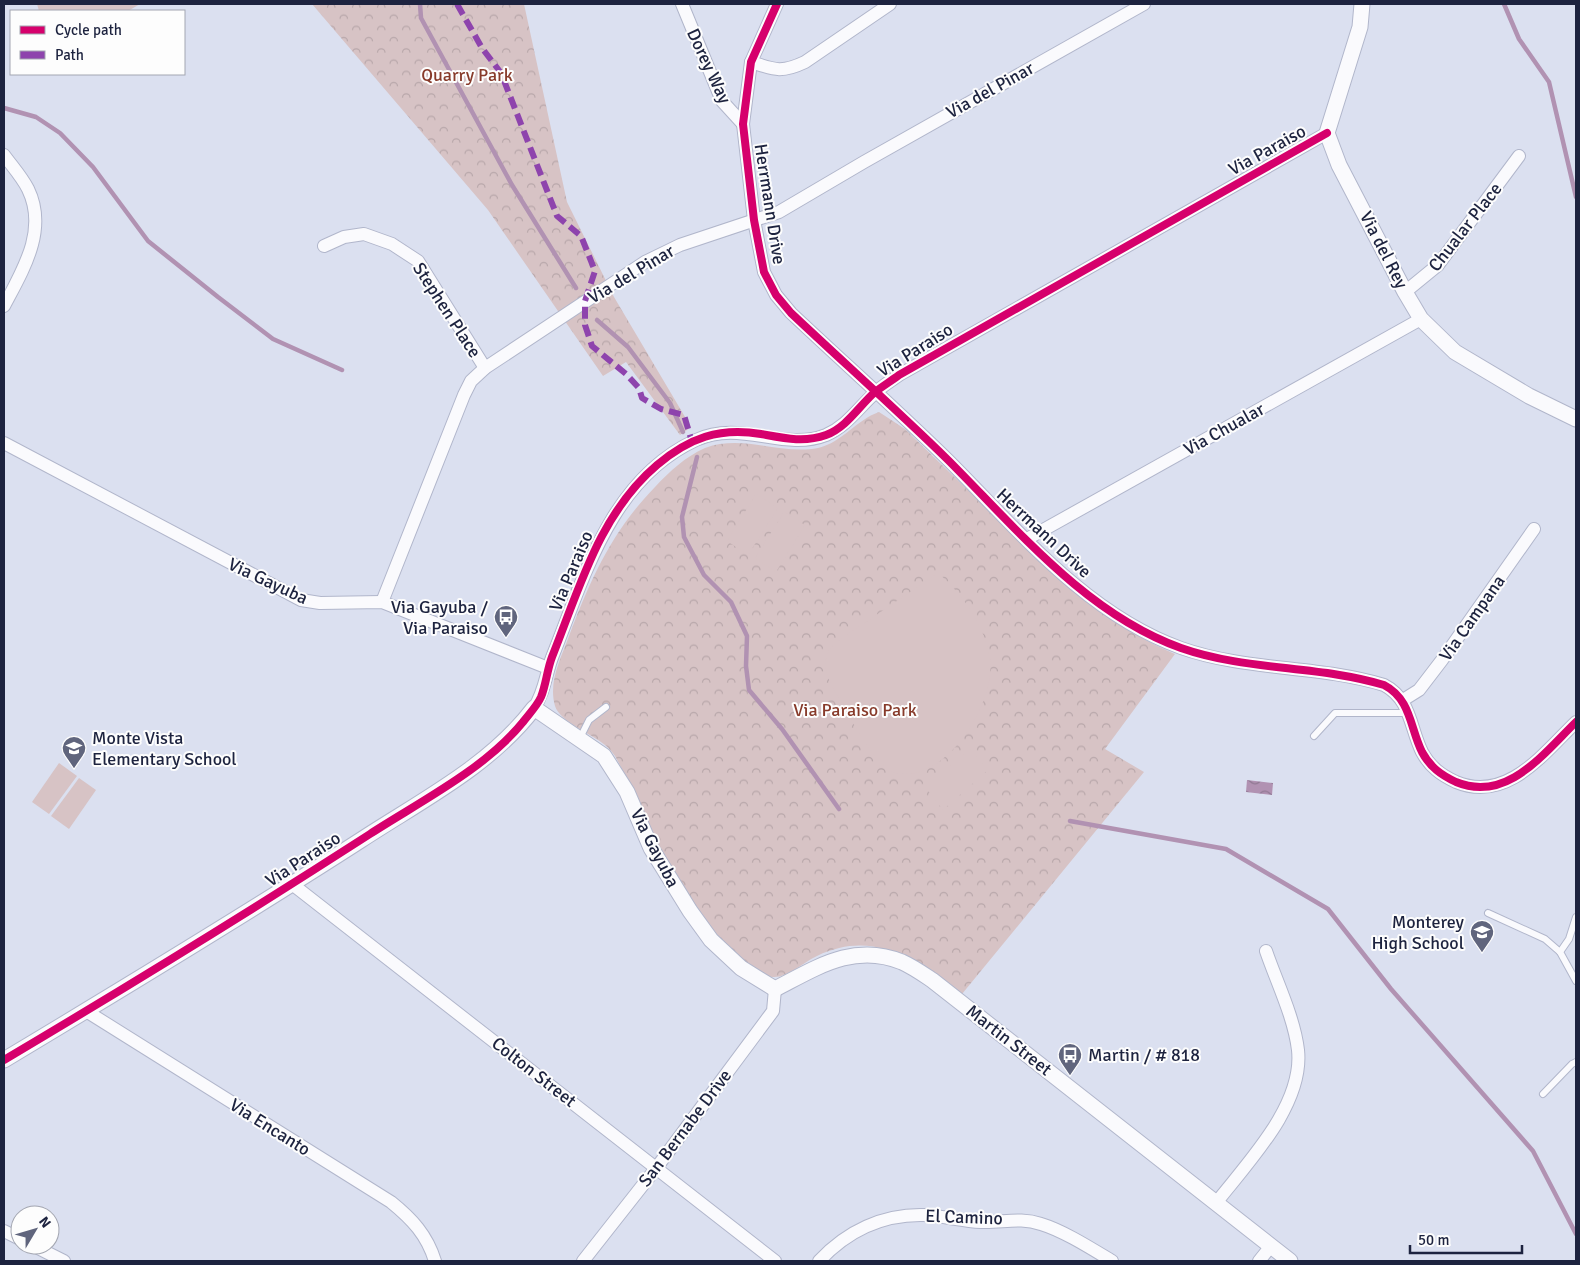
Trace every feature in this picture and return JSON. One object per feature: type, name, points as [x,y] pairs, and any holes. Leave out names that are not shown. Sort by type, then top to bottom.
[{"type":"street","name":"Dorey Way","points":[[682,4],[722,101],[743,124]]},
{"type":"street","name":"Herrmann Drive","points":[[777,4],[751,62],[743,124],[754,220],[764,272],[776,295],[791,313],[1027,538],[1083,590],[1112,612],[1158,638],[1198,653],[1226,660],[1316,671],[1373,681],[1393,689],[1403,700]]},
{"type":"street","points":[[751,62],[779,71],[792,68],[805,62],[890,4]]},
{"type":"street","name":"Via del Pinar","points":[[382,602],[464,395],[471,380],[485,368],[645,262],[680,245],[779,212],[1144,4]]},
{"type":"street","points":[[1327,133],[1360,27],[1362,4]]},
{"type":"street","name":"Via del Rey","points":[[1327,133],[1339,165],[1421,319],[1443,342],[1473,364],[1529,396],[1576,419]]},
{"type":"street","name":"Via Paraiso","points":[[4,1060],[292,884],[484,760],[514,733],[540,699],[548,668],[596,546],[620,506],[657,465],[697,439],[723,431],[797,440],[825,435],[842,424],[875,393],[899,375],[1327,133]]},
{"type":"street","points":[[4,155],[28,190],[34,207],[36,227],[31,251],[4,306]]},
{"type":"street","name":"Chualar Place","points":[[1405,292],[1438,265],[1519,156]]},
{"type":"street","name":"Stephen Place","points":[[324,246],[344,237],[364,234],[392,244],[418,261],[485,368]]},
{"type":"street","name":"Via Chualar","points":[[1027,538],[1421,319]]},
{"type":"street","name":"Via Gayuba","points":[[4,443],[301,600],[320,603],[382,602],[548,668]]},
{"type":"street","name":"Via Campana","points":[[1403,700],[1419,690],[1442,660],[1534,529]]},
{"type":"street","points":[[1403,700],[1422,752],[1432,767],[1455,781],[1479,788],[1499,785],[1519,775],[1576,722]]},
{"type":"street","name":"Via Gayuba","points":[[534,708],[604,756],[628,792],[651,848],[670,881],[711,940],[741,968],[776,989]]},
{"type":"street","name":"Colton Street","points":[[292,884],[775,1261]]},
{"type":"street","points":[[1216,1203],[1277,1120],[1291,1094],[1295,1080],[1298,1052],[1295,1035],[1266,951]]},
{"type":"street","name":"Martin Street","points":[[776,989],[825,962],[848,956],[868,955],[901,962],[932,980],[1290,1261]]},
{"type":"street","name":"San Bernabe Drive","points":[[583,1261],[657,1167],[772,1011],[776,989]]},
{"type":"street","name":"Via Encanto","points":[[86,1011],[391,1202],[410,1217],[419,1229],[431,1248],[435,1261]]},
{"type":"street","name":"El Camino","points":[[819,1261],[850,1234],[874,1222],[900,1216],[922,1215],[992,1222],[1021,1219],[1043,1224],[1112,1261]]},
{"type":"street","points":[[1259,1261],[1271,1246]]},
{"type":"street","points":[[52,1255],[64,1261]]},
{"type":"lane","points":[[580,738],[589,720],[606,707]]},
{"type":"lane","points":[[1314,736],[1334,713],[1408,713]]},
{"type":"lane","points":[[1488,913],[1545,939],[1560,952],[1576,981]]},
{"type":"lane","points":[[1560,952],[1568,939],[1576,917]]},
{"type":"lane","points":[[1542,1094],[1576,1062]]},
{"type":"green space","points":[[37,4],[140,4],[130,10],[39,10]]},
{"type":"green space","name":"Quarry Park","points":[[312,4],[524,4],[567,202],[614,297],[691,427],[680,435],[626,362],[603,376],[488,210]]},
{"type":"green space","name":"Via Paraiso Park","points":[[879,412],[905,429],[1028,548],[1079,594],[1134,633],[1175,654],[1105,749],[1144,772],[962,994],[911,961],[894,952],[877,947],[838,948],[817,956],[778,977],[769,976],[753,968],[720,940],[684,892],[615,756],[605,745],[563,717],[555,706],[553,697],[554,679],[559,661],[594,576],[626,521],[672,470],[684,460],[705,448],[719,444],[733,443],[790,449],[818,448],[835,441],[863,420]]},
{"type":"green space","points":[[756,494],[778,508],[748,555],[727,541]]},
{"type":"green space","points":[[784,512],[805,525],[776,572],[755,558]]},
{"type":"green space","points":[[938,573],[964,601],[978,623],[990,659],[990,677],[985,697],[976,717],[964,737],[949,753],[933,766],[915,773],[896,773],[879,761],[855,726],[827,676],[827,656],[835,643]]},
{"type":"green space","points":[[970,749],[988,770],[943,810],[925,787]]},
{"type":"green space","points":[[59,763],[77,776],[49,814],[32,802]]},
{"type":"green space","points":[[79,778],[96,790],[69,829],[51,816]]},
{"type":"water","points":[[1247,780],[1273,783],[1272,795],[1246,792]]},
{"type":"waterway","points":[[420,4],[421,18],[512,185],[576,288]]},
{"type":"waterway","points":[[1504,4],[1519,39],[1549,82],[1576,197]]},
{"type":"waterway","points":[[4,108],[36,117],[60,133],[93,167],[148,241],[218,297],[273,339],[342,370]]},
{"type":"waterway","points":[[597,320],[628,347],[670,403],[683,432]]},
{"type":"waterway","points":[[697,457],[682,517],[684,537],[704,575],[731,602],[747,636],[746,666],[749,690],[782,729],[839,809]]},
{"type":"waterway","points":[[1070,821],[1226,849],[1328,909],[1391,989],[1533,1151],[1576,1234]]},
{"type":"marked path","points":[[457,4],[482,48],[501,73],[557,216],[581,236],[595,271],[585,301],[585,325],[592,346],[626,374],[639,388],[642,398],[661,409],[684,415],[692,442]]},
{"type":"cycle path","points":[[777,4],[751,62],[743,124],[754,220],[764,272],[776,295],[791,313],[929,441],[1055,567],[1114,614],[1147,633],[1181,648],[1231,661],[1334,674],[1384,685],[1393,691],[1405,706],[1418,743],[1429,762],[1441,773],[1456,782],[1474,787],[1492,786],[1508,781],[1537,761],[1576,722]]},
{"type":"cycle path","points":[[4,1060],[188,949],[431,796],[490,755],[508,739],[533,710],[541,697],[550,662],[582,580],[605,530],[620,506],[637,485],[669,456],[693,441],[732,432],[802,439],[826,435],[847,422],[875,392],[899,375],[1327,133]]},
{"type":"place","name":"Via Gayuba / Via Paraiso","points":[[506,638]]},
{"type":"place","name":"Monte Vista Elementary School","points":[[74,769]]},
{"type":"place","name":"Monterey High School","points":[[1482,953]]},
{"type":"place","name":"Martin / # 818","points":[[1070,1076]]}]
